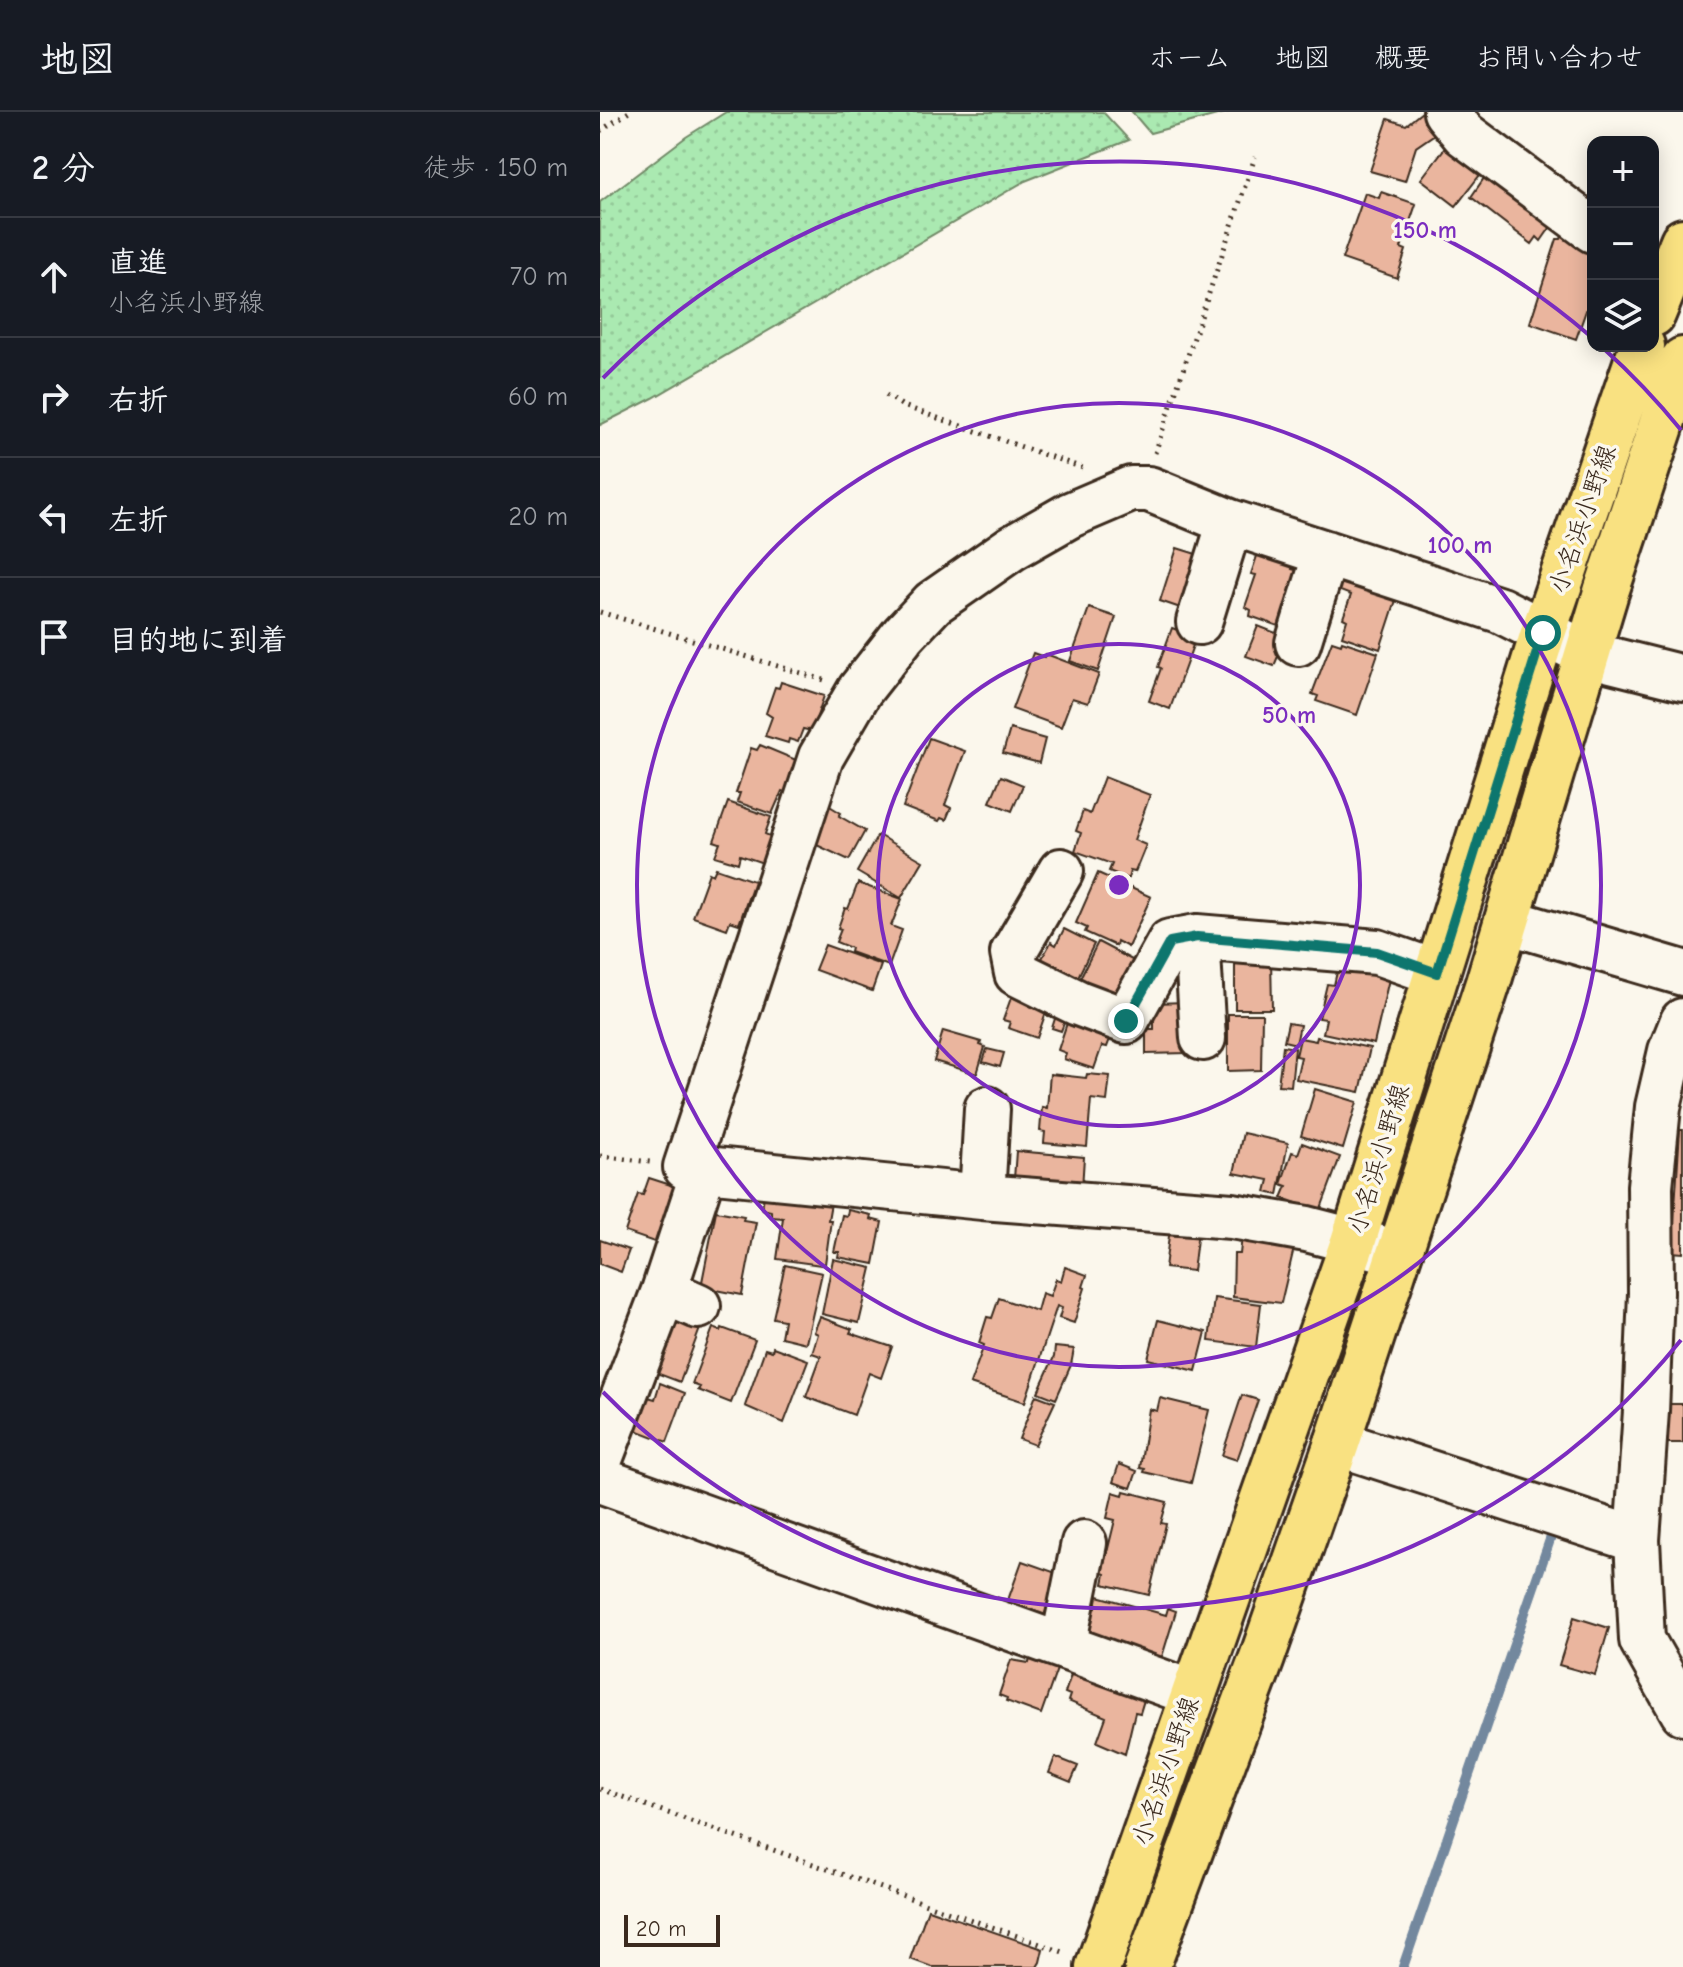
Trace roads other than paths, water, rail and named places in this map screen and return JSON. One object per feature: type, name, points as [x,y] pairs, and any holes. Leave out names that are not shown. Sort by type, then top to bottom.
[{"type":"main road","points":[[1659,289],[1683,241]]},
{"type":"main road","name":"小名浜小野線","points":[[1099,1964],[1353,1242],[1543,633],[1640,352]]},
{"type":"main road","name":"小名浜小野線","points":[[1147,1967],[1262,1658],[1337,1443],[1507,921],[1587,654],[1675,411],[1683,360]]},
{"type":"street","points":[[1446,112],[1464,134],[1587,226]]},
{"type":"street","points":[[600,1459],[681,1298],[695,1168],[821,757],[860,690],[933,603],[1012,548],[1070,515],[1137,488],[1230,522],[1500,610],[1587,654],[1683,678]]},
{"type":"street","points":[[1199,622],[1230,522]]},
{"type":"street","points":[[1298,643],[1326,553]]},
{"type":"street","points":[[1061,871],[1013,953],[1017,973],[1078,1003],[1126,1021],[1170,942],[1197,937],[1377,952],[1437,973]]},
{"type":"street","points":[[1507,921],[1683,973]]},
{"type":"street","points":[[1197,937],[1203,1038]]},
{"type":"street","points":[[1683,1021],[1671,1051],[1658,1107],[1650,1186],[1651,1293],[1637,1540],[1642,1640],[1683,1712]]},
{"type":"street","points":[[982,1197],[987,1109]]},
{"type":"street","points":[[695,1168],[982,1197],[1232,1216],[1307,1229],[1399,1253]]},
{"type":"street","points":[[1337,1443],[1637,1540]]},
{"type":"street","points":[[600,1480],[1192,1693]]},
{"type":"street","points":[[1066,1646],[1067,1626],[1084,1543]]},
{"type":"waterway","points":[[1403,1967],[1553,1531],[1547,1529]]}]
